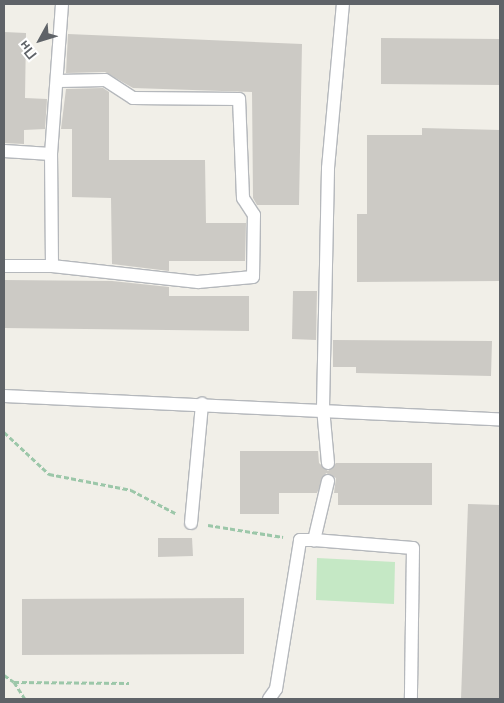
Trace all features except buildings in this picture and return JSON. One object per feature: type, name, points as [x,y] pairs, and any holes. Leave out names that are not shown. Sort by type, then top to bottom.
[{"type":"lane","points":[[52,266],[51,154],[59,81],[62,4]]},
{"type":"lane","points":[[328,463],[323,408],[328,168],[343,4]]},
{"type":"lane","points":[[4,266],[52,266],[198,282],[253,277],[254,215],[243,198],[239,100],[133,98],[105,80],[59,81]]},
{"type":"lane","points":[[4,152],[51,154]]},
{"type":"lane","points":[[4,396],[323,408],[500,419]]},
{"type":"lane","points":[[191,523],[202,404]]},
{"type":"lane","points":[[314,540],[328,482]]},
{"type":"lane","points":[[269,699],[278,680],[300,540],[314,540],[413,548],[411,699]]},
{"type":"path","points":[[4,432],[49,474],[131,490],[191,523],[300,540]]},
{"type":"path","points":[[4,675],[14,682],[24,699]]},
{"type":"path","points":[[14,682],[130,683]]},
{"type":"green space","points":[[317,558],[395,562],[394,604],[316,600]]}]
